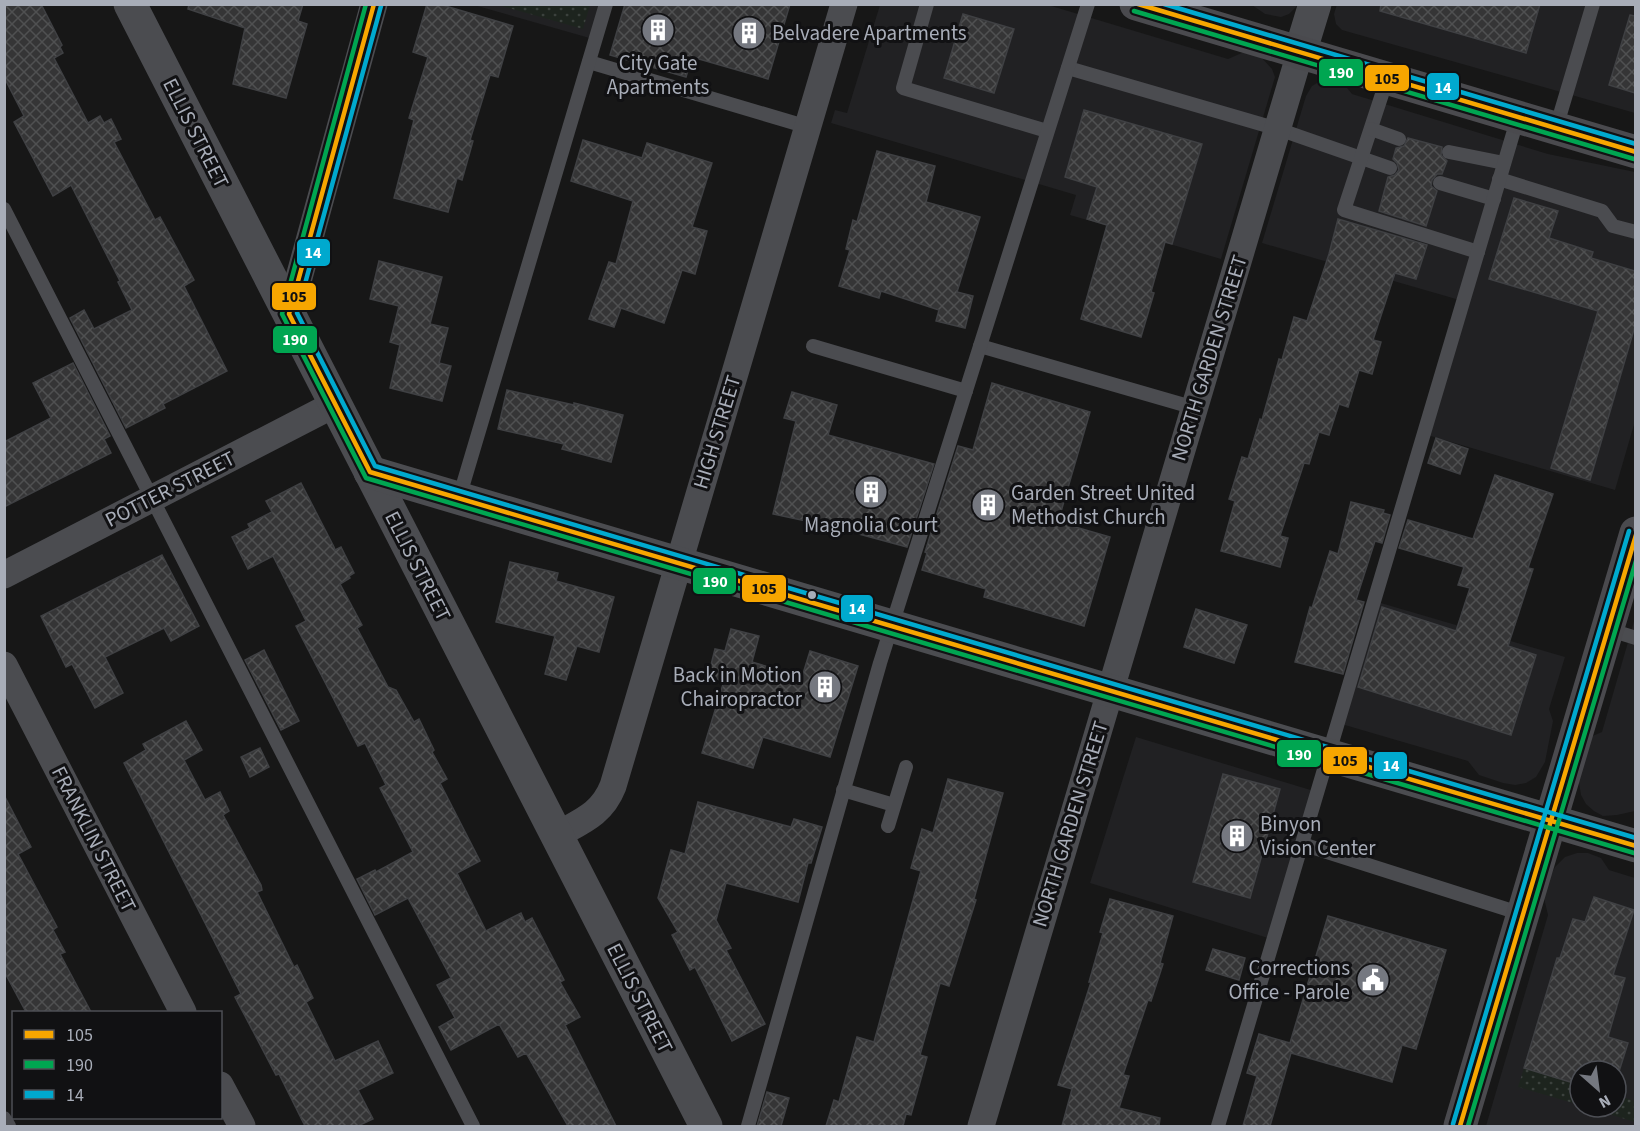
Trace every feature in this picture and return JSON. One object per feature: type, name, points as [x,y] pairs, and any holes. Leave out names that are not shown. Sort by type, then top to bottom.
[{"type":"main road","points":[[1136,4],[1635,152]]},
{"type":"main road","points":[[1460,1126],[1550,821],[1621,633],[1635,533]]},
{"type":"street","name":"ELLIS STREET","points":[[130,4],[706,1126]]},
{"type":"street","points":[[289,314],[374,4]]},
{"type":"street","name":"HIGH STREET","points":[[557,835],[594,814],[609,797],[844,4]]},
{"type":"street","name":"NORTH GARDEN STREET","points":[[981,1126],[1315,4]]},
{"type":"street","name":"POTTER STREET","points":[[4,575],[335,404]]},
{"type":"street","points":[[370,472],[1635,846]]},
{"type":"street","name":"FRANKLIN STREET","points":[[4,665],[182,1011]]},
{"type":"street","points":[[222,1089],[242,1126]]},
{"type":"lane","points":[[459,498],[606,4]]},
{"type":"lane","points":[[927,4],[903,88],[1047,131]]},
{"type":"lane","points":[[748,1126],[891,626],[1088,4]]},
{"type":"lane","points":[[1556,128],[1593,4]]},
{"type":"lane","points":[[589,62],[808,127]]},
{"type":"lane","points":[[1068,68],[1278,129],[1390,168]]},
{"type":"lane","points":[[1387,79],[1344,210],[1478,252]]},
{"type":"lane","points":[[1218,1126],[1518,117]]},
{"type":"lane","points":[[1371,129],[1399,139]]},
{"type":"lane","points":[[1449,152],[1504,164]]},
{"type":"lane","points":[[1500,179],[1602,211],[1613,226],[1635,232]]},
{"type":"lane","points":[[1440,183],[1494,199]]},
{"type":"lane","points":[[4,209],[473,1126]]},
{"type":"lane","points":[[813,346],[966,391]]},
{"type":"lane","points":[[980,346],[1195,408]]},
{"type":"lane","points":[[888,826],[906,767]]},
{"type":"lane","points":[[843,790],[894,805]]},
{"type":"lane","points":[[1302,844],[1522,914]]},
{"type":"lane","points":[[4,1118],[9,1126]]},
{"type":"shaded area","points":[[590,4],[583,29],[498,5]]},
{"type":"shaded area","points":[[1337,4],[1635,5],[1635,113],[1342,30],[1336,24],[1334,14]]},
{"type":"shaded area","points":[[474,5],[604,5],[593,39]]},
{"type":"shaded area","points":[[880,5],[1048,5],[1228,59],[1244,52],[1260,56],[1272,69],[1275,77],[1221,259],[1070,215],[1076,195],[831,123],[835,110],[847,113]]},
{"type":"shaded area","points":[[1252,5],[1298,5],[1289,14],[1281,17],[1265,14]]},
{"type":"shaded area","points":[[1333,78],[1343,83],[1352,94],[1548,154],[1635,172],[1635,421],[1615,490],[1424,434],[1463,301],[1262,243],[1306,96],[1312,86],[1322,80]]},
{"type":"shaded area","points":[[1374,601],[1565,657],[1549,709],[1553,721],[1545,762],[1536,777],[1526,783],[1515,785],[1503,783],[1479,775],[1468,761],[1338,723]]},
{"type":"shaded area","points":[[1635,618],[1635,811],[1603,816],[1586,804],[1581,795],[1578,776],[1590,737],[1602,732]]},
{"type":"shaded area","points":[[1136,737],[1314,791],[1268,938],[1090,883]]},
{"type":"shaded area","points":[[1577,853],[1588,853],[1601,858],[1609,870],[1635,878],[1635,1126],[1486,1126],[1548,915],[1544,898],[1555,867],[1565,857]]},
{"type":"shaded area","points":[[1524,1068],[1568,1081],[1568,1102],[1518,1087]]},
{"type":"shaded area","points":[[1628,1099],[1635,1101],[1635,1122],[1625,1119],[1628,1119]]},
{"type":"building","points":[[4,4],[41,4],[62,45],[60,47],[63,53],[54,58],[88,123],[100,116],[104,123],[111,119],[121,139],[114,142],[155,220],[160,217],[194,280],[184,286],[227,371],[163,404],[165,408],[126,428],[70,318],[84,310],[94,329],[132,310],[118,282],[120,281],[71,185],[53,196],[14,122],[24,116],[4,77]]},
{"type":"building","points":[[189,4],[303,4],[298,21],[307,24],[286,98],[233,84],[245,28],[188,9]]},
{"type":"building","points":[[427,4],[439,4],[513,26],[498,77],[490,75],[470,140],[473,141],[462,180],[457,178],[448,212],[394,198],[414,120],[409,118],[428,57],[413,52]]},
{"type":"building","points":[[625,4],[790,4],[768,79],[692,57],[686,77],[610,55]]},
{"type":"building","points":[[1381,4],[1540,4],[1526,53],[1380,11]]},
{"type":"building","points":[[963,14],[1014,29],[994,93],[944,78]]},
{"type":"building","points":[[1630,15],[1635,16],[1635,93],[1609,85]]},
{"type":"building","points":[[1084,110],[1202,144],[1172,244],[1165,242],[1151,292],[1154,293],[1141,337],[1081,319],[1107,225],[1087,219],[1097,187],[1065,177]]},
{"type":"building","points":[[1408,138],[1442,147],[1441,155],[1447,161],[1442,174],[1437,174],[1432,180],[1431,186],[1437,191],[1426,226],[1379,211],[1388,177],[1395,175],[1399,170],[1393,159],[1396,148],[1404,146]]},
{"type":"building","points":[[583,140],[642,158],[647,143],[712,163],[692,227],[707,231],[695,274],[682,270],[664,323],[621,308],[614,327],[589,319],[609,262],[616,264],[633,201],[571,181]]},
{"type":"building","points":[[877,151],[935,166],[926,202],[980,217],[957,292],[973,296],[965,328],[936,321],[939,310],[881,291],[879,298],[839,286],[850,250],[846,249],[853,220],[857,222]]},
{"type":"building","points":[[1514,198],[1558,211],[1549,238],[1593,252],[1591,258],[1635,271],[1635,326],[1590,480],[1551,468],[1598,311],[1489,279]]},
{"type":"building","points":[[1338,219],[1427,245],[1416,279],[1395,273],[1373,340],[1381,342],[1372,374],[1359,370],[1348,407],[1339,404],[1329,435],[1319,432],[1309,464],[1304,463],[1280,536],[1288,538],[1280,567],[1221,551],[1235,501],[1229,499],[1242,457],[1248,459],[1260,419],[1262,420],[1279,359],[1282,360],[1294,317],[1307,321]]},
{"type":"building","points":[[379,261],[442,277],[430,324],[448,328],[439,363],[451,366],[442,401],[390,388],[400,345],[390,342],[399,306],[370,299]]},
{"type":"building","points":[[73,363],[110,436],[104,439],[111,453],[4,507],[4,442],[51,418],[33,383]]},
{"type":"building","name":"Garden Street United Methodist Church","points":[[992,383],[1090,412],[1058,522],[1110,537],[1084,626],[984,597],[986,589],[922,570],[927,553],[925,552],[958,446],[973,450]]},
{"type":"building","points":[[507,390],[623,415],[611,462],[562,449],[564,444],[498,429]]},
{"type":"building","points":[[792,392],[837,405],[828,435],[934,464],[907,547],[811,521],[773,514],[796,421],[784,418]]},
{"type":"building","points":[[1436,438],[1468,449],[1460,474],[1428,463]]},
{"type":"building","points":[[1495,475],[1553,494],[1528,568],[1533,569],[1508,646],[1536,655],[1511,735],[1358,687],[1382,607],[1456,631],[1470,588],[1458,585],[1464,567],[1399,548],[1408,520],[1473,539]]},
{"type":"building","points":[[301,483],[335,550],[341,547],[354,573],[340,584],[362,625],[357,628],[388,687],[396,690],[414,722],[419,719],[434,750],[432,752],[447,779],[440,783],[480,861],[457,873],[486,931],[521,913],[525,922],[532,918],[564,980],[560,982],[580,1017],[565,1025],[616,1126],[568,1126],[526,1053],[518,1057],[499,1024],[451,1050],[439,1027],[455,1018],[437,985],[451,978],[408,898],[375,915],[357,879],[375,870],[376,872],[413,852],[380,788],[386,785],[365,743],[358,746],[296,626],[306,621],[273,556],[248,569],[232,537],[250,528],[248,524],[272,512],[266,501]]},
{"type":"building","points":[[1351,502],[1384,510],[1383,513],[1390,515],[1382,543],[1375,541],[1356,600],[1364,602],[1343,674],[1295,662],[1310,607],[1312,608],[1330,551],[1338,554]]},
{"type":"building","points":[[162,555],[199,626],[171,641],[164,628],[105,657],[123,693],[95,708],[72,664],[66,667],[41,616]]},
{"type":"building","points":[[510,562],[558,573],[556,581],[614,597],[599,652],[577,646],[566,680],[545,674],[555,636],[496,622]]},
{"type":"building","points":[[1196,609],[1247,625],[1234,663],[1184,647]]},
{"type":"building","points":[[731,629],[759,636],[752,662],[802,677],[810,651],[858,666],[830,757],[763,737],[753,768],[702,753],[724,681],[708,677],[715,649],[725,651]]},
{"type":"building","points":[[264,650],[299,721],[281,730],[245,660]]},
{"type":"building","points":[[186,721],[202,750],[184,760],[205,800],[220,792],[229,811],[223,815],[261,885],[262,890],[257,892],[294,967],[297,965],[313,998],[306,1002],[335,1061],[378,1041],[393,1073],[358,1090],[373,1119],[358,1126],[305,1126],[279,1074],[276,1075],[235,997],[241,994],[124,763],[146,750],[143,744]]},
{"type":"building","points":[[260,748],[269,767],[250,777],[241,757]]},
{"type":"building","name":"Binyon Vision Center","points":[[1223,774],[1280,789],[1250,898],[1193,882]]},
{"type":"building","points":[[948,779],[1003,793],[974,899],[976,900],[949,986],[940,983],[920,1055],[927,1057],[911,1115],[906,1114],[903,1126],[826,1126],[834,1100],[839,1102],[857,1037],[874,1042],[921,871],[911,868],[922,829],[933,833]]},
{"type":"building","points":[[4,795],[31,847],[18,854],[57,927],[53,930],[65,952],[60,954],[90,1011],[25,1011],[4,971]]},
{"type":"building","points":[[698,802],[791,827],[794,819],[822,827],[811,863],[808,863],[798,902],[726,883],[716,920],[731,948],[726,950],[765,1024],[732,1041],[695,967],[690,970],[672,935],[678,932],[658,898],[671,850],[685,854]]},
{"type":"building","points":[[1594,897],[1634,910],[1613,975],[1625,978],[1608,1037],[1628,1043],[1623,1059],[1568,1059],[1568,1081],[1524,1068],[1557,958],[1560,958],[1573,919],[1585,922]]},
{"type":"building","points":[[1110,899],[1173,916],[1160,963],[1163,964],[1151,1001],[1148,1000],[1123,1075],[1129,1076],[1119,1108],[1160,1118],[1159,1126],[1062,1126],[1072,1089],[1058,1085],[1091,982],[1089,982],[1103,933],[1100,932]]},
{"type":"building","name":"Corrections Office - Parole","points":[[1328,916],[1446,950],[1416,1049],[1402,1045],[1392,1082],[1291,1053],[1270,1126],[1243,1126],[1257,1076],[1247,1073],[1259,1034],[1290,1043]]},
{"type":"building","points":[[1213,949],[1245,958],[1239,980],[1206,970]]},
{"type":"building","points":[[767,1092],[789,1098],[781,1126],[757,1126]]},
{"type":"transit line","name":"190","points":[[366,4],[282,314],[366,478],[1634,853]]},
{"type":"transit line","name":"105","points":[[374,4],[289,314],[370,472],[1636,846]]},
{"type":"transit line","name":"105","points":[[1138,4],[1636,152]]},
{"type":"transit line","name":"14","points":[[1164,4],[1636,144]]},
{"type":"transit line","name":"14","points":[[381,6],[297,313],[375,466],[1636,838]]},
{"type":"transit line","name":"190","points":[[1134,11],[1634,159]]},
{"type":"transit line","name":"14","points":[[1453,1124],[1629,531]]},
{"type":"transit line","name":"105","points":[[1460,1126],[1636,535]]},
{"type":"transit line","name":"190","points":[[1468,1126],[1636,561]]},
{"type":"place","name":"City Gate Apartments","points":[[658,30]]},
{"type":"place","name":"Belvadere Apartments","points":[[749,33]]},
{"type":"place","name":"Magnolia Court","points":[[871,492]]},
{"type":"place","name":"Garden Street United Methodist Church","points":[[988,505]]},
{"type":"place","name":"Back in Motion Chairopractor","points":[[825,687]]},
{"type":"place","name":"Binyon Vision Center","points":[[1237,836]]},
{"type":"place","name":"Corrections Office - Parole","points":[[1373,980]]}]
